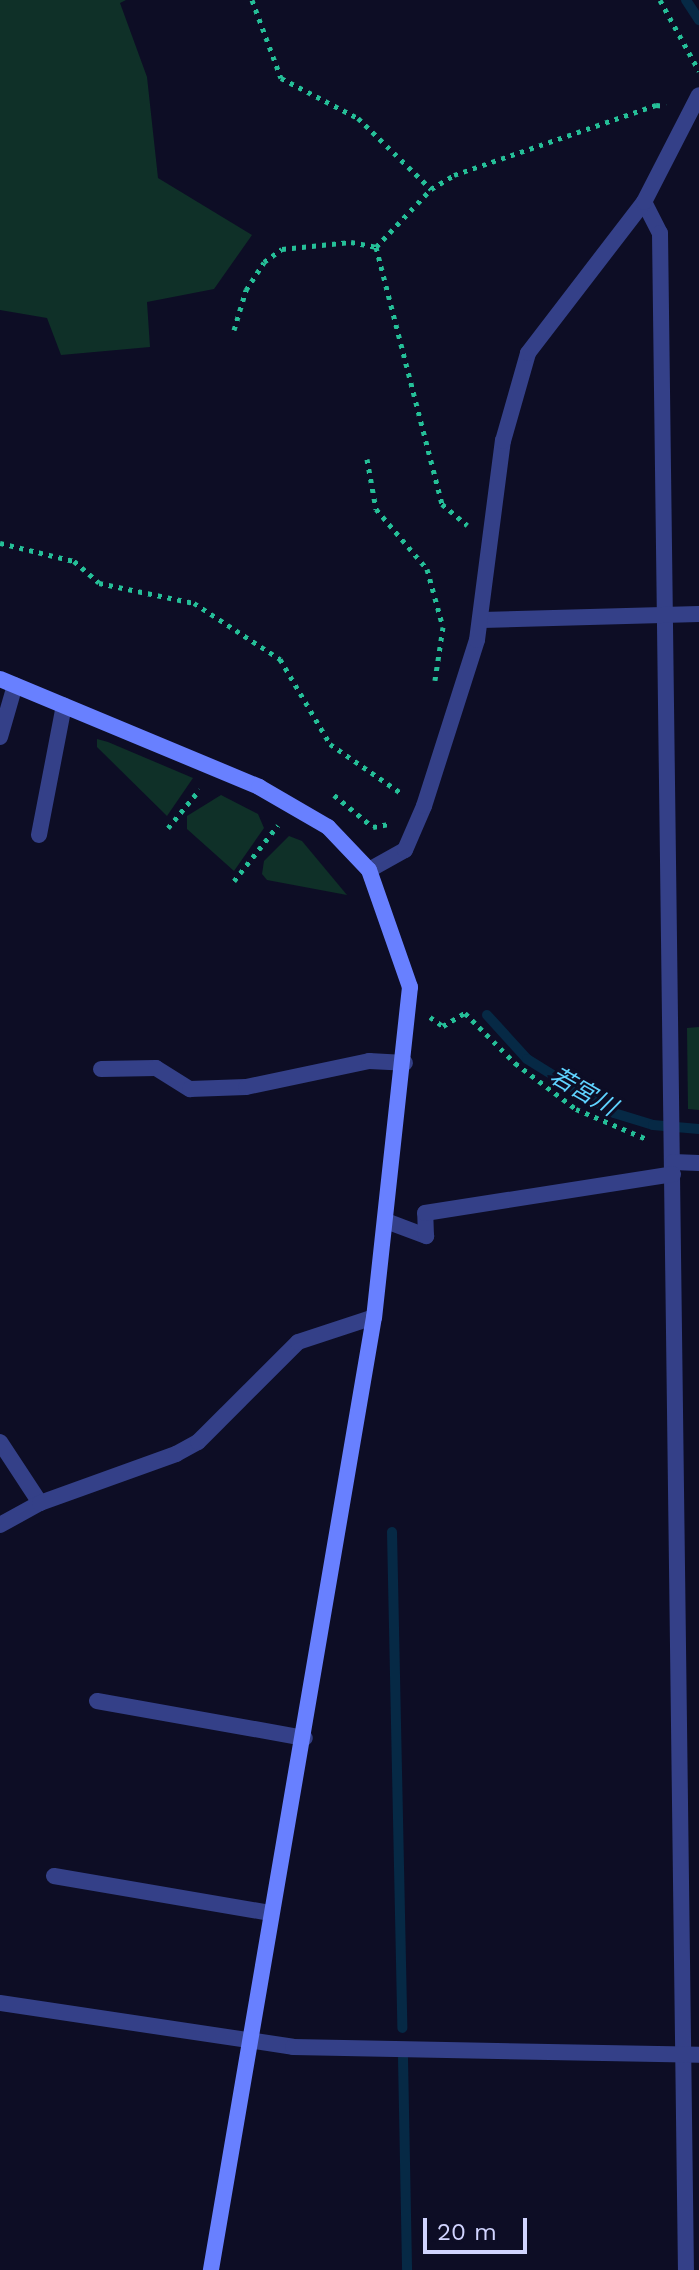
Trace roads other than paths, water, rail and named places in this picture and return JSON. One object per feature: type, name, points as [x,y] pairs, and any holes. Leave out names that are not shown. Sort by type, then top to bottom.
[{"type":"street","points":[[369,870],[405,850],[424,806],[482,620],[503,441],[528,353],[644,202],[696,102]]},
{"type":"street","points":[[644,202],[660,233],[686,2270]]},
{"type":"street","points":[[482,620],[699,614]]},
{"type":"street","points":[[0,737],[7,682],[216,769],[293,806],[328,827],[369,870],[410,987],[405,1063],[374,1317],[305,1738],[271,1913],[211,2270]]},
{"type":"street","points":[[39,835],[64,705]]},
{"type":"street","points":[[101,1069],[156,1068],[190,1089],[246,1087],[369,1061],[405,1063]]},
{"type":"street","points":[[386,1221],[426,1236],[425,1213],[673,1156],[699,1163]]},
{"type":"street","points":[[0,1525],[40,1503],[187,1448],[298,1342],[374,1317]]},
{"type":"street","points":[[0,1442],[40,1503]]},
{"type":"street","points":[[97,1701],[305,1738]]},
{"type":"street","points":[[54,1876],[271,1913]]},
{"type":"street","points":[[0,2003],[250,2037],[293,2047],[699,2055]]},
{"type":"waterway","points":[[686,0],[699,20]]},
{"type":"waterway","name":"若宮川","points":[[487,1015],[527,1059],[614,1113],[653,1125],[699,1129]]},
{"type":"waterway","points":[[392,1532],[402,2028]]},
{"type":"waterway","points":[[403,2058],[407,2270]]}]
